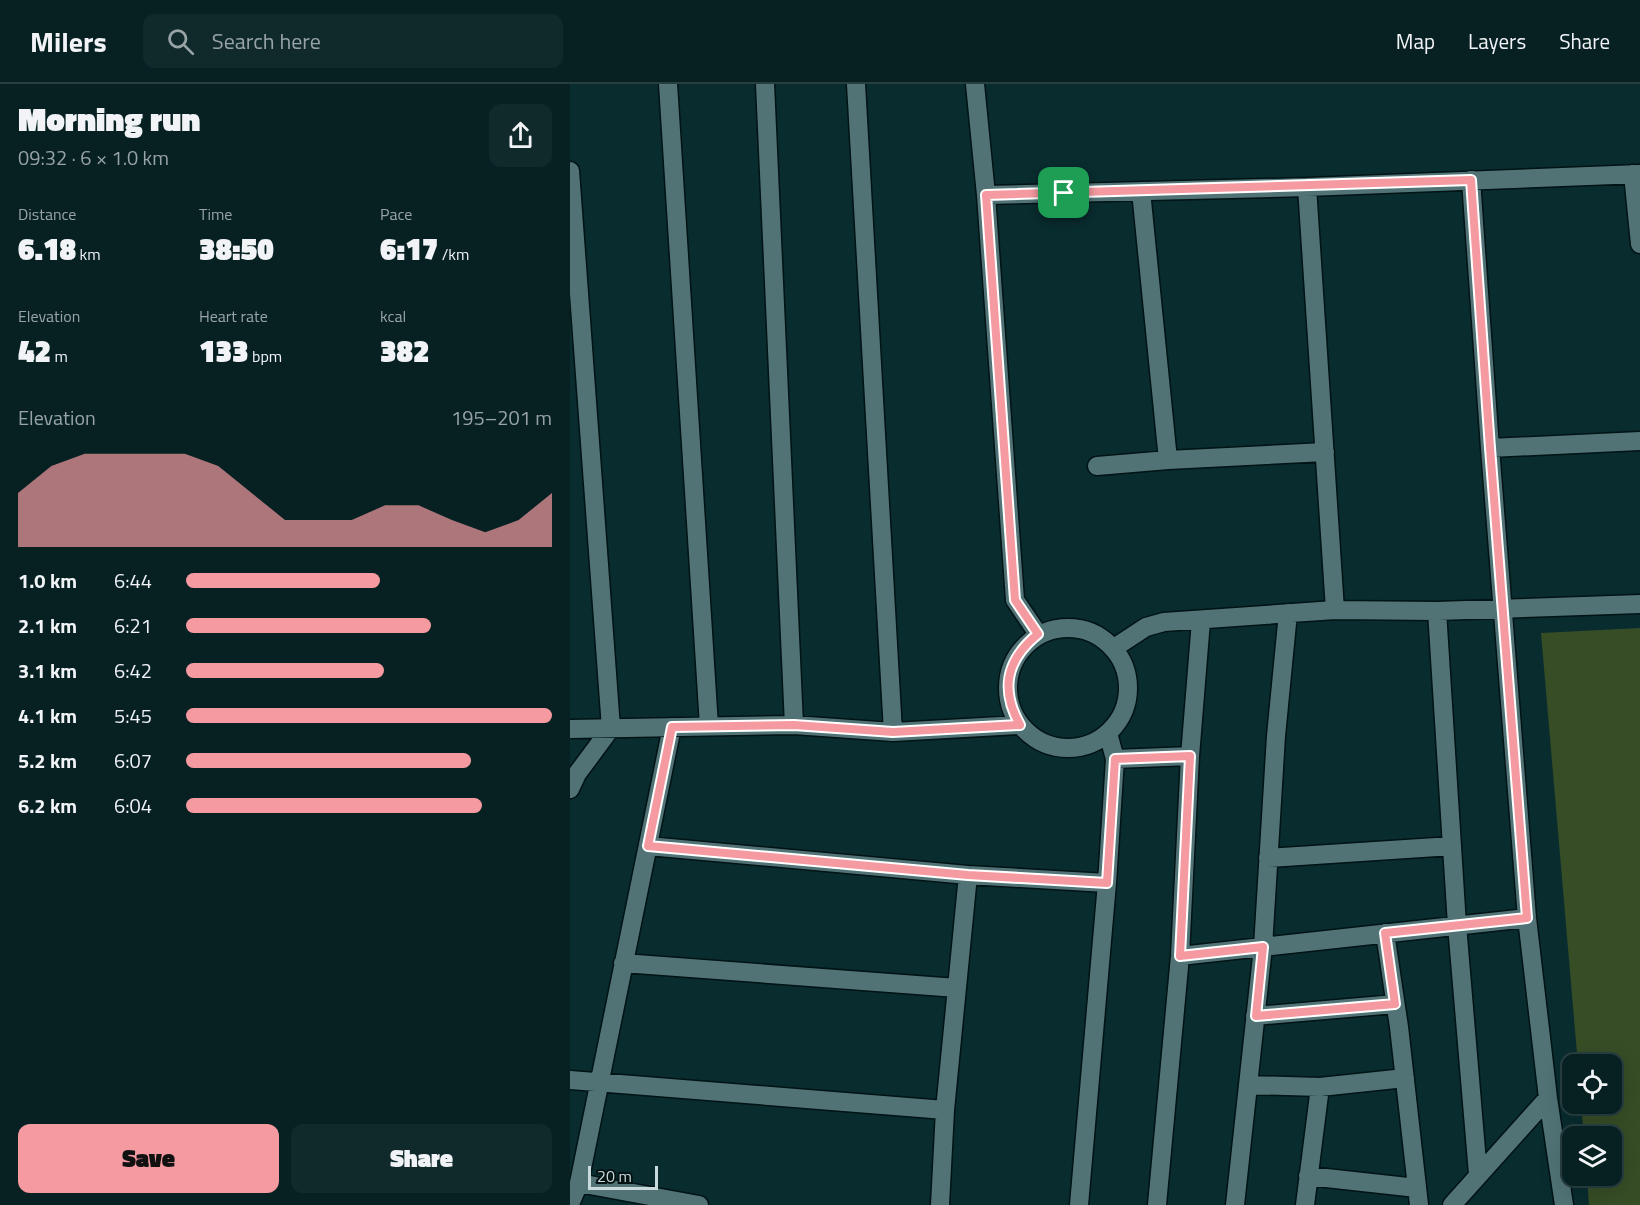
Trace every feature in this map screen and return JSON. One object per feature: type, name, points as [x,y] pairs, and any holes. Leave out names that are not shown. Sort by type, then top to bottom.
[{"type":"street","points":[[668,84],[710,726]]},
{"type":"street","points":[[765,84],[794,725]]},
{"type":"street","points":[[856,84],[893,732]]},
{"type":"street","points":[[975,84],[986,195],[1015,600],[1038,634]]},
{"type":"street","points":[[570,171],[611,728],[577,774],[570,789]]},
{"type":"street","points":[[986,195],[1307,187],[1637,174],[1640,244]]},
{"type":"street","points":[[1471,180],[1527,918],[1548,1098],[1564,1205]]},
{"type":"street","points":[[1307,187],[1335,610]]},
{"type":"street","points":[[1141,191],[1168,460]]},
{"type":"street","points":[[1490,448],[1640,441]]},
{"type":"street","points":[[1097,466],[1324,452]]},
{"type":"street","points":[[1114,648],[1146,627],[1164,622],[1335,610],[1437,611],[1640,604]]},
{"type":"street","points":[[1437,611],[1457,925],[1478,1174]]},
{"type":"street","points":[[1235,1205],[1263,947],[1276,736],[1288,614]]},
{"type":"street","points":[[1157,1205],[1180,956],[1190,756],[1201,621]]},
{"type":"street","points":[[1064,627],[1083,628],[1101,636],[1114,648],[1125,668],[1129,688],[1125,708],[1108,733],[1100,739],[1081,747],[1061,748],[1041,742],[1020,725],[1013,714],[1008,695],[1009,675],[1016,657],[1038,634],[1064,627]]},
{"type":"street","points":[[570,729],[794,725],[893,732],[1020,725]]},
{"type":"street","points":[[570,1204],[579,1183],[672,727]]},
{"type":"street","points":[[1079,1205],[1107,883],[1115,759],[1108,733]]},
{"type":"street","points":[[1115,759],[1190,756]]},
{"type":"street","points":[[648,846],[968,875],[1107,883]]},
{"type":"street","points":[[1268,858],[1452,846]]},
{"type":"street","points":[[940,1205],[945,1110],[968,875]]},
{"type":"street","points":[[1180,956],[1527,918]]},
{"type":"street","points":[[1308,1176],[1418,1196],[1385,933]]},
{"type":"street","points":[[623,963],[957,988]]},
{"type":"street","points":[[1256,1016],[1395,1004]]},
{"type":"street","points":[[1248,1085],[1320,1087],[1405,1078]]},
{"type":"street","points":[[570,1080],[945,1110]]},
{"type":"street","points":[[1305,1205],[1320,1087]]},
{"type":"street","points":[[1452,1205],[1548,1098]]},
{"type":"street","points":[[579,1183],[658,1201],[699,1205]]},
{"type":"green space","points":[[1640,628],[1640,1205],[1589,1205],[1588,1186],[1622,1186],[1622,1126],[1583,1126],[1582,1114],[1622,1114],[1622,1054],[1577,1054],[1541,633]]},
{"type":"route","points":[[1471,180],[1527,918],[1385,933],[1395,1004],[1256,1016],[1263,947],[1180,956],[1190,756],[1115,759],[1107,883],[968,875],[648,846],[672,727],[794,725],[893,732],[1020,725],[1013,714],[1008,695],[1009,675],[1016,657],[1038,634],[1015,600],[986,195],[1064,193],[1471,180]]}]
